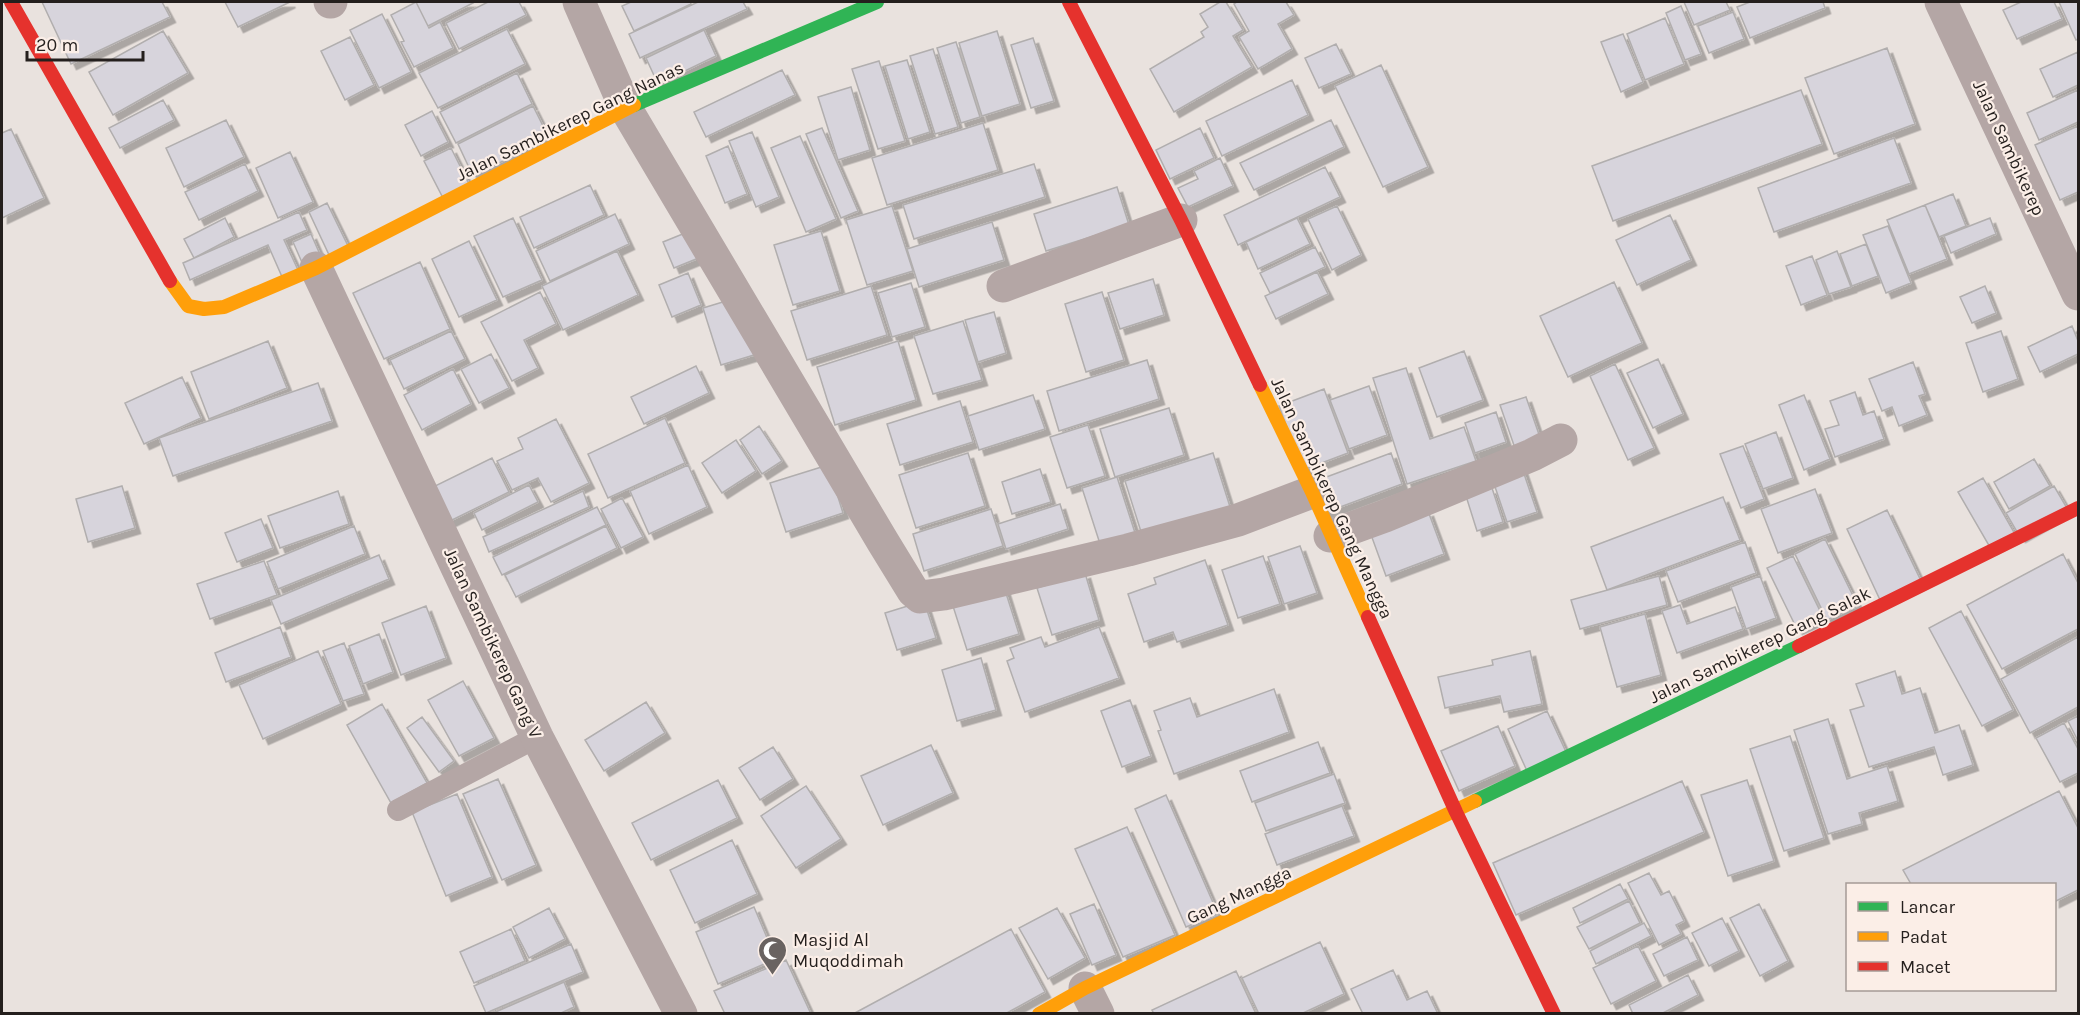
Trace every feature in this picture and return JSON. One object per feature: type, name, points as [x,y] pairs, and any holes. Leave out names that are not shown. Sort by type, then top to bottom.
[{"type":"street","name":"Jalan Sambikerep Gang Nanas","points":[[11,2],[175,291],[188,306],[204,309],[224,307],[315,268],[626,109],[877,2]]},
{"type":"street","points":[[579,2],[626,109],[883,542],[913,591],[920,597],[944,594],[1128,550],[1238,520],[1312,492]]},
{"type":"street","name":"Jalan Sambikerep Gang Mangga","points":[[1069,2],[1181,220],[1312,492],[1456,812],[1554,1014]]},
{"type":"street","name":"Jalan Sambikerep","points":[[1941,2],[2079,294]]},
{"type":"street","points":[[1003,286],[1181,220]]},
{"type":"street","name":"Jalan Sambikerep Gang V","points":[[315,268],[537,737],[681,1014]]},
{"type":"street","points":[[1330,536],[1532,456],[1561,440]]},
{"type":"street","name":"Jalan Sambikerep Gang Salak","points":[[1456,812],[1816,639],[2079,508]]},
{"type":"street","name":"Gang Mangga","points":[[1039,1014],[1092,1001],[1456,812]]},
{"type":"lane","points":[[398,810],[537,737]]},
{"type":"building","points":[[42,2],[162,2],[170,17],[71,64]]},
{"type":"building","points":[[225,2],[290,2],[238,27]]},
{"type":"building","points":[[416,2],[472,2],[473,3],[428,26]]},
{"type":"building","points":[[416,2],[429,28],[440,22],[453,48],[414,67],[391,15]]},
{"type":"building","points":[[488,2],[519,2],[526,15],[459,49],[446,23]]},
{"type":"building","points":[[631,2],[690,2],[691,4],[634,31],[622,6]]},
{"type":"building","points":[[698,2],[743,2],[747,9],[640,58],[629,34]]},
{"type":"building","points":[[1220,2],[1226,2],[1243,30],[1233,36],[1252,67],[1174,112],[1150,69],[1204,37],[1201,32],[1208,27],[1200,14]]},
{"type":"building","points":[[1237,2],[1286,2],[1294,15],[1278,24],[1292,49],[1258,69],[1239,37],[1249,31],[1234,4]]},
{"type":"building","points":[[1684,2],[1726,2],[1730,10],[1694,25]]},
{"type":"building","points":[[1750,2],[1823,2],[1825,8],[1750,38],[1737,7]]},
{"type":"building","points":[[2021,2],[2054,2],[2062,19],[2017,39],[2003,10]]},
{"type":"building","points":[[2059,2],[2078,2],[2078,39],[2076,40]]},
{"type":"building","points":[[1681,6],[1701,54],[1685,60],[1666,13]]},
{"type":"building","points":[[1733,12],[1744,39],[1709,53],[1698,26]]},
{"type":"building","points":[[382,14],[411,72],[379,88],[350,30]]},
{"type":"building","points":[[1665,18],[1684,64],[1645,80],[1627,34]]},
{"type":"building","points":[[507,29],[525,64],[438,108],[419,73]]},
{"type":"building","points":[[704,30],[716,56],[658,84],[646,58]]},
{"type":"building","points":[[163,31],[188,73],[113,115],[89,72]]},
{"type":"building","points":[[997,31],[1020,104],[982,116],[959,43]]},
{"type":"building","points":[[1623,34],[1643,82],[1621,92],[1601,42]]},
{"type":"building","points":[[350,37],[374,85],[345,100],[321,51]]},
{"type":"building","points":[[1033,38],[1054,101],[1031,108],[1011,45]]},
{"type":"building","points":[[956,42],[980,117],[961,123],[937,48]]},
{"type":"building","points":[[1336,44],[1351,74],[1319,88],[1305,58]]},
{"type":"building","points":[[1887,48],[1915,124],[1834,154],[1805,78]]},
{"type":"building","points":[[933,49],[958,127],[935,134],[910,56]]},
{"type":"building","points":[[2078,52],[2078,85],[2053,97],[2040,69]]},
{"type":"building","points":[[907,60],[930,132],[908,139],[885,66]]},
{"type":"building","points":[[879,61],[905,141],[878,149],[852,69]]},
{"type":"building","points":[[1381,65],[1428,167],[1383,187],[1335,86]]},
{"type":"building","points":[[782,70],[795,95],[706,137],[694,112]]},
{"type":"building","points":[[517,73],[532,104],[456,143],[440,112]]},
{"type":"building","points":[[1292,80],[1308,115],[1222,156],[1206,121]]},
{"type":"building","points":[[851,87],[870,150],[838,160],[818,97]]},
{"type":"building","points":[[1801,90],[1822,144],[1613,221],[1592,166]]},
{"type":"building","points":[[2078,90],[2078,122],[2039,140],[2027,113]]},
{"type":"building","points":[[163,100],[174,120],[120,148],[109,128]]},
{"type":"building","points":[[533,106],[549,138],[473,176],[458,144]]},
{"type":"building","points":[[432,111],[448,142],[421,156],[405,125]]},
{"type":"building","points":[[226,120],[244,157],[184,187],[166,148]]},
{"type":"building","points":[[1331,120],[1344,147],[1254,190],[1240,163]]},
{"type":"building","points":[[983,123],[998,170],[887,205],[872,158]]},
{"type":"building","points":[[2078,126],[2078,192],[2060,200],[2035,145]]},
{"type":"building","points":[[822,128],[858,211],[841,218],[806,134]]},
{"type":"building","points":[[1200,128],[1214,158],[1170,179],[1156,150]]},
{"type":"building","points":[[11,129],[44,198],[2,218],[2,133]]},
{"type":"building","points":[[752,132],[779,197],[756,207],[729,141]]},
{"type":"building","points":[[800,136],[836,219],[806,232],[771,148]]},
{"type":"building","points":[[1894,138],[1911,183],[1774,232],[1758,188]]},
{"type":"building","points":[[728,146],[747,194],[725,203],[706,156]]},
{"type":"building","points":[[451,148],[469,184],[443,198],[424,161]]},
{"type":"building","points":[[290,152],[313,202],[278,218],[256,168]]},
{"type":"building","points":[[1220,158],[1233,186],[1188,207],[1178,188],[1198,179],[1194,171]]},
{"type":"building","points":[[245,164],[258,191],[199,220],[185,192]]},
{"type":"building","points":[[1034,164],[1045,197],[914,239],[903,205]]},
{"type":"building","points":[[1325,167],[1340,197],[1238,245],[1224,215]]},
{"type":"building","points":[[590,185],[604,215],[534,248],[520,217]]},
{"type":"building","points":[[1117,187],[1129,225],[1046,251],[1034,214]]},
{"type":"building","points":[[1953,194],[1966,226],[1939,237],[1925,205]]},
{"type":"building","points":[[327,203],[349,248],[330,257],[309,212]]},
{"type":"building","points":[[1925,205],[1947,259],[1909,274],[1887,220]]},
{"type":"building","points":[[892,206],[913,271],[867,285],[846,220]]},
{"type":"building","points":[[1337,206],[1361,255],[1332,270],[1308,219]]},
{"type":"building","points":[[299,212],[307,230],[284,240],[299,272],[283,279],[268,245],[190,280],[183,263]]},
{"type":"building","points":[[615,214],[629,244],[550,281],[536,251]]},
{"type":"building","points":[[1670,215],[1691,260],[1637,285],[1616,240]]},
{"type":"building","points":[[225,218],[234,237],[194,258],[184,239]]},
{"type":"building","points":[[513,218],[542,280],[503,297],[474,236]]},
{"type":"building","points":[[1297,218],[1310,244],[1258,269],[1246,242]]},
{"type":"building","points":[[1990,218],[1996,234],[1951,253],[1944,236]]},
{"type":"building","points":[[992,222],[1004,260],[919,287],[907,249]]},
{"type":"building","points":[[1888,226],[1911,283],[1886,293],[1863,235]]},
{"type":"building","points":[[695,229],[706,255],[674,268],[663,242]]},
{"type":"building","points":[[821,231],[840,291],[793,305],[774,245]]},
{"type":"building","points":[[311,234],[322,259],[304,267],[293,242]]},
{"type":"building","points":[[469,241],[497,300],[459,317],[432,259]]},
{"type":"building","points":[[1866,244],[1878,276],[1852,286],[1840,254]]},
{"type":"building","points":[[1315,247],[1325,267],[1270,293],[1260,273]]},
{"type":"building","points":[[617,251],[638,295],[563,330],[542,286]]},
{"type":"building","points":[[1837,251],[1851,287],[1829,294],[1816,260]]},
{"type":"building","points":[[1812,256],[1827,295],[1801,305],[1786,266]]},
{"type":"building","points":[[420,262],[450,329],[384,359],[353,293]]},
{"type":"building","points":[[1317,272],[1328,294],[1276,319],[1265,296]]},
{"type":"building","points":[[688,273],[701,305],[672,317],[659,285]]},
{"type":"building","points":[[1153,279],[1164,315],[1120,329],[1108,293]]},
{"type":"building","points":[[1614,282],[1642,343],[1568,377],[1540,316]]},
{"type":"building","points":[[911,283],[925,327],[892,337],[878,293]]},
{"type":"building","points":[[871,286],[887,335],[807,360],[791,311]]},
{"type":"building","points":[[1985,286],[1996,313],[1972,323],[1960,297]]},
{"type":"building","points":[[540,292],[556,324],[524,340],[538,368],[512,381],[481,322]]},
{"type":"building","points":[[1102,292],[1124,360],[1086,372],[1065,304]]},
{"type":"building","points":[[736,298],[754,355],[721,365],[703,308]]},
{"type":"building","points":[[994,312],[1006,353],[978,362],[965,320]]},
{"type":"building","points":[[963,321],[982,380],[933,394],[914,336]]},
{"type":"building","points":[[2072,326],[2078,341],[2078,354],[2040,372],[2028,347]]},
{"type":"building","points":[[451,331],[465,359],[404,389],[390,360]]},
{"type":"building","points":[[2001,331],[2018,379],[1983,392],[1966,343]]},
{"type":"building","points":[[268,341],[287,388],[209,419],[191,372]]},
{"type":"building","points":[[898,341],[916,400],[835,425],[817,367]]},
{"type":"building","points":[[1464,351],[1483,400],[1437,417],[1419,368]]},
{"type":"building","points":[[491,354],[509,388],[479,403],[461,369]]},
{"type":"building","points":[[1658,359],[1683,414],[1653,428],[1627,373]]},
{"type":"building","points":[[1147,360],[1159,399],[1059,431],[1047,391]]},
{"type":"building","points":[[1913,362],[1925,394],[1919,396],[1927,415],[1899,426],[1892,407],[1882,411],[1869,379]]},
{"type":"building","points":[[1615,364],[1654,448],[1628,460],[1590,376]]},
{"type":"building","points":[[696,366],[709,393],[644,424],[631,397]]},
{"type":"building","points":[[1406,368],[1430,439],[1464,427],[1476,461],[1407,484],[1373,378]]},
{"type":"building","points":[[453,369],[471,404],[422,430],[404,395]]},
{"type":"building","points":[[182,377],[201,418],[144,444],[125,403]]},
{"type":"building","points":[[318,383],[332,421],[173,476],[159,438]]},
{"type":"building","points":[[1369,386],[1387,435],[1349,449],[1330,400]]},
{"type":"building","points":[[1324,389],[1348,453],[1303,470],[1279,406]]},
{"type":"building","points":[[1855,392],[1863,415],[1874,411],[1884,439],[1835,457],[1825,429],[1839,425],[1830,401]]},
{"type":"building","points":[[1033,395],[1045,429],[979,450],[968,416]]},
{"type":"building","points":[[1804,395],[1830,459],[1804,470],[1779,405]]},
{"type":"building","points":[[1526,397],[1543,446],[1517,454],[1500,405]]},
{"type":"building","points":[[960,401],[973,442],[900,465],[887,424]]},
{"type":"building","points":[[1169,408],[1184,455],[1115,477],[1100,429]]},
{"type":"building","points":[[1496,412],[1506,442],[1475,453],[1465,423]]},
{"type":"building","points":[[665,418],[685,463],[608,498],[588,454]]},
{"type":"building","points":[[556,419],[589,483],[551,502],[538,478],[512,490],[497,461],[523,449],[518,438]]},
{"type":"building","points":[[1088,425],[1105,476],[1067,488],[1050,437]]},
{"type":"building","points":[[759,426],[782,461],[762,474],[740,440]]},
{"type":"building","points":[[1776,432],[1793,478],[1763,489],[1745,444]]},
{"type":"building","points":[[736,440],[756,471],[722,493],[702,463]]},
{"type":"building","points":[[1743,446],[1764,499],[1741,508],[1720,454]]},
{"type":"building","points":[[968,453],[985,506],[916,528],[899,475]]},
{"type":"building","points":[[1213,453],[1231,510],[1143,538],[1125,481]]},
{"type":"building","points":[[1391,453],[1402,484],[1324,513],[1313,482]]},
{"type":"building","points":[[492,458],[509,492],[450,521],[433,487]]},
{"type":"building","points":[[2034,459],[2050,486],[2009,509],[1994,482]]},
{"type":"building","points":[[688,465],[707,507],[649,534],[630,491]]},
{"type":"building","points":[[828,465],[843,513],[786,532],[770,483]]},
{"type":"building","points":[[1522,468],[1537,512],[1507,522],[1492,478]]},
{"type":"building","points":[[1040,469],[1051,502],[1012,514],[1002,482]]},
{"type":"building","points":[[1117,477],[1137,539],[1102,550],[1082,488]]},
{"type":"building","points":[[1983,478],[2016,536],[1991,549],[1958,492]]},
{"type":"building","points":[[529,485],[538,502],[482,530],[474,513]]},
{"type":"building","points":[[122,486],[135,528],[88,542],[76,499]]},
{"type":"building","points":[[2054,486],[2068,510],[2020,537],[2006,513]]},
{"type":"building","points":[[1492,488],[1503,522],[1477,531],[1466,496]]},
{"type":"building","points":[[1815,489],[1832,533],[1778,553],[1761,509]]},
{"type":"building","points":[[338,491],[349,524],[280,548],[268,516]]},
{"type":"building","points":[[583,491],[589,507],[489,552],[483,537]]},
{"type":"building","points":[[1723,497],[1740,540],[1607,590],[1591,547]]},
{"type":"building","points":[[622,498],[643,537],[621,548],[601,509]]},
{"type":"building","points":[[1060,504],[1068,529],[1006,549],[998,524]]},
{"type":"building","points":[[597,507],[606,525],[502,575],[493,557]]},
{"type":"building","points":[[991,509],[1003,546],[924,571],[913,534]]},
{"type":"building","points":[[1887,510],[1922,583],[1881,602],[1847,529]]},
{"type":"building","points":[[1428,511],[1444,554],[1386,576],[1370,532]]},
{"type":"building","points":[[261,519],[273,548],[237,562],[225,533]]},
{"type":"building","points":[[354,526],[365,554],[278,589],[267,562]]},
{"type":"building","points":[[606,526],[617,548],[516,597],[505,575]]},
{"type":"building","points":[[1825,539],[1858,606],[1827,620],[1795,554]]},
{"type":"building","points":[[1745,542],[1756,573],[1678,602],[1666,571]]},
{"type":"building","points":[[1300,546],[1317,593],[1284,604],[1268,557]]},
{"type":"building","points":[[2063,554],[2078,583],[2078,629],[2002,669],[1967,605]]},
{"type":"building","points":[[379,555],[389,579],[281,624],[271,600]]},
{"type":"building","points":[[1263,556],[1280,604],[1238,618],[1222,570]]},
{"type":"building","points":[[1793,556],[1823,617],[1797,629],[1767,568]]},
{"type":"building","points":[[1205,560],[1228,625],[1177,642],[1173,632],[1144,642],[1128,594],[1156,584],[1154,578]]},
{"type":"building","points":[[264,561],[277,595],[210,619],[197,584]]},
{"type":"building","points":[[1085,573],[1099,620],[1052,635],[1037,588]]},
{"type":"building","points":[[1659,576],[1667,605],[1580,629],[1571,600]]},
{"type":"building","points":[[1760,576],[1776,618],[1746,629],[1731,587]]},
{"type":"building","points":[[1004,587],[1019,634],[967,650],[952,603]]},
{"type":"building","points":[[924,601],[936,638],[897,650],[885,613]]},
{"type":"building","points":[[1680,605],[1687,624],[1735,607],[1743,629],[1677,653],[1662,611]]},
{"type":"building","points":[[426,606],[446,658],[401,675],[382,623]]},
{"type":"building","points":[[1961,611],[2013,710],[1982,726],[1929,628]]},
{"type":"building","points":[[1645,614],[1661,675],[1617,687],[1600,627]]},
{"type":"building","points":[[280,627],[291,657],[226,682],[215,653]]},
{"type":"building","points":[[1099,627],[1119,678],[1025,712],[1007,661],[1014,658],[1010,648],[1041,637],[1045,647]]},
{"type":"building","points":[[379,634],[393,672],[363,684],[349,646]]},
{"type":"building","points":[[2078,637],[2078,707],[2030,733],[2001,679]]},
{"type":"building","points":[[344,643],[364,694],[343,701],[323,651]]},
{"type":"building","points":[[318,651],[341,704],[263,739],[239,685]]},
{"type":"building","points":[[1530,651],[1542,704],[1504,712],[1500,696],[1445,708],[1438,677],[1493,665],[1492,660]]},
{"type":"building","points":[[981,658],[996,710],[957,721],[942,670]]},
{"type":"building","points":[[1895,671],[1902,694],[1920,688],[1935,733],[1959,725],[1973,765],[1943,775],[1934,747],[1869,767],[1850,710],[1864,706],[1856,684]]},
{"type":"building","points":[[463,681],[494,738],[459,756],[428,700]]},
{"type":"building","points":[[1274,689],[1289,732],[1174,774],[1158,731],[1161,730],[1154,711],[1190,698],[1197,717]]},
{"type":"building","points":[[1130,700],[1151,756],[1122,767],[1101,711]]},
{"type":"building","points":[[646,702],[665,733],[604,771],[585,740]]},
{"type":"building","points":[[382,704],[427,783],[391,803],[347,725]]},
{"type":"building","points":[[1547,711],[1567,754],[1527,771],[1508,729]]},
{"type":"building","points":[[2078,716],[2078,741],[2068,721]]},
{"type":"building","points":[[422,717],[454,761],[439,772],[407,728]]},
{"type":"building","points":[[1828,719],[1847,779],[1887,766],[1898,801],[1859,813],[1862,824],[1828,834],[1794,730]]},
{"type":"building","points":[[2064,723],[2078,749],[2078,773],[2060,782],[2036,738]]},
{"type":"building","points":[[1498,726],[1515,766],[1459,791],[1441,751]]},
{"type":"building","points":[[1790,736],[1824,838],[1784,851],[1750,749]]},
{"type":"building","points":[[1318,742],[1330,773],[1252,802],[1240,771]]},
{"type":"building","points":[[931,745],[953,793],[883,825],[861,776]]},
{"type":"building","points":[[773,747],[793,779],[760,800],[739,768]]},
{"type":"building","points":[[1334,774],[1345,803],[1266,831],[1255,803]]},
{"type":"building","points":[[498,779],[536,865],[502,880],[463,794]]},
{"type":"building","points":[[718,780],[737,818],[651,860],[632,823]]},
{"type":"building","points":[[1747,780],[1774,861],[1728,876],[1701,795]]},
{"type":"building","points":[[1682,781],[1704,832],[1516,915],[1493,863]]},
{"type":"building","points":[[806,786],[841,839],[796,868],[761,816]]},
{"type":"building","points":[[2059,791],[2078,828],[2078,890],[2056,901],[2056,883],[1910,883],[1903,870]]},
{"type":"building","points":[[457,794],[492,877],[446,896],[412,812]]},
{"type":"building","points":[[1166,795],[1218,914],[1186,927],[1135,809]]},
{"type":"building","points":[[1342,806],[1354,836],[1277,865],[1265,834]]},
{"type":"building","points":[[1127,827],[1175,935],[1123,957],[1075,849]]},
{"type":"building","points":[[732,840],[757,894],[695,923],[670,870]]},
{"type":"building","points":[[1649,873],[1661,895],[1669,891],[1684,921],[1676,925],[1681,934],[1659,945],[1628,883]]},
{"type":"building","points":[[1620,884],[1628,899],[1580,923],[1573,908]]},
{"type":"building","points":[[1629,901],[1640,923],[1589,949],[1577,927]]},
{"type":"building","points":[[1094,904],[1116,955],[1092,965],[1070,914]]},
{"type":"building","points":[[1759,904],[1788,961],[1760,976],[1730,918]]},
{"type":"building","points":[[754,907],[776,959],[718,984],[696,932]]},
{"type":"building","points":[[549,908],[565,939],[529,958],[513,927]]},
{"type":"building","points":[[1057,908],[1085,958],[1048,979],[1019,928]]},
{"type":"building","points":[[1722,918],[1739,951],[1709,966],[1692,933]]},
{"type":"building","points":[[1644,923],[1651,936],[1596,964],[1590,951]]},
{"type":"building","points":[[511,929],[525,961],[474,983],[460,952]]},
{"type":"building","points":[[1011,929],[1045,992],[1005,1014],[853,1014]]},
{"type":"building","points":[[1687,937],[1698,960],[1664,976],[1653,954]]},
{"type":"building","points":[[1320,942],[1344,994],[1301,1014],[1259,1014],[1242,978]]},
{"type":"building","points":[[571,944],[583,972],[486,1013],[474,986]]},
{"type":"building","points":[[1638,946],[1656,981],[1611,1004],[1593,968]]},
{"type":"building","name":"Masjid Al Muqoddimah","points":[[786,960],[811,1014],[725,1014],[714,991]]},
{"type":"building","points":[[1393,970],[1407,1000],[1427,991],[1438,1014],[1363,1014],[1351,989]]},
{"type":"building","points":[[1236,971],[1256,1014],[1154,1014],[1152,1010]]},
{"type":"building","points":[[1688,975],[1698,995],[1661,1014],[1633,1014],[1629,1005]]},
{"type":"building","points":[[564,982],[574,1007],[559,1014],[491,1014]]},
{"type":"traffic: fast","points":[[634,105],[877,2]]},
{"type":"traffic: fast","points":[[1475,801],[1799,646]]},
{"type":"traffic: slow","points":[[170,281],[188,306],[204,309],[224,307],[316,268],[634,105]]},
{"type":"traffic: slow","points":[[1260,385],[1312,492],[1368,617]]},
{"type":"traffic: slow","points":[[1039,1014],[1085,988],[1475,801]]},
{"type":"traffic: jam","points":[[11,2],[170,281]]},
{"type":"traffic: jam","points":[[1069,2],[1181,220],[1260,385]]},
{"type":"traffic: jam","points":[[1799,646],[2078,508]]},
{"type":"traffic: jam","points":[[1368,617],[1456,812],[1554,1014]]},
{"type":"place","name":"Masjid Al Muqoddimah","points":[[772,976]]}]
